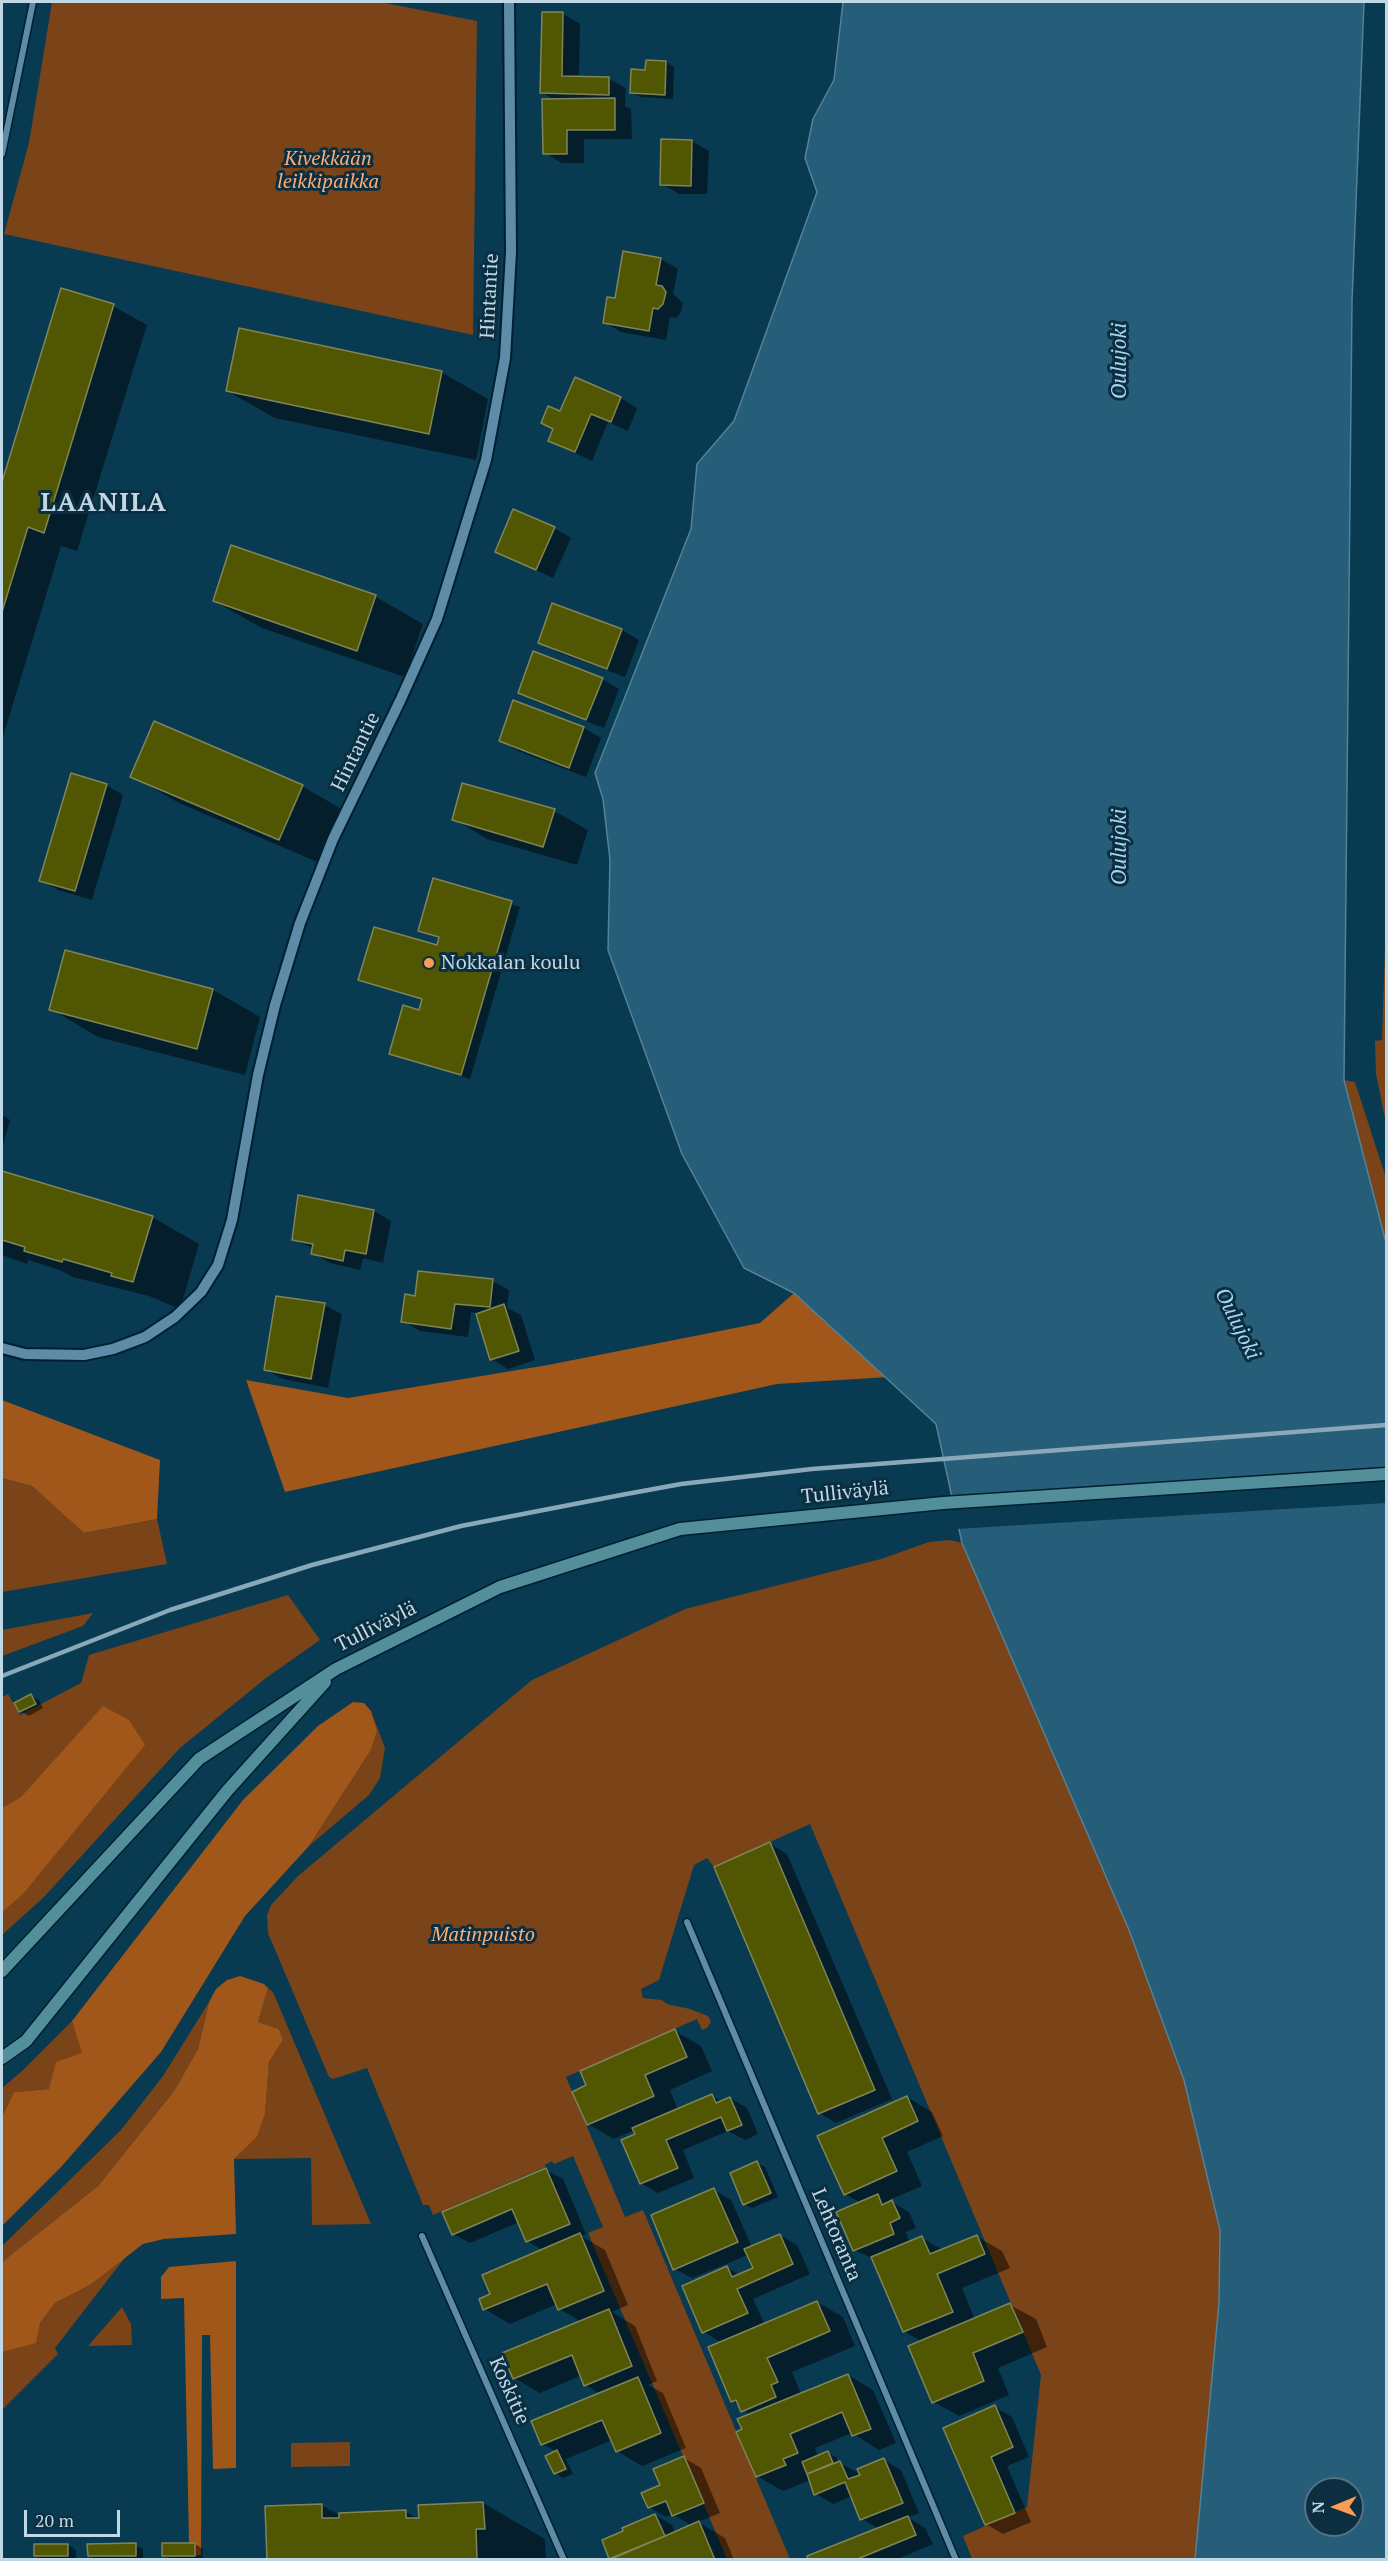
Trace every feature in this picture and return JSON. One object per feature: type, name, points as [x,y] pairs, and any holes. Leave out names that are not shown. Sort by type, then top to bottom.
[{"type":"main road","name":"Tulliväylä","points":[[2,1971],[199,1759],[336,1669],[500,1587],[680,1528],[943,1503],[1386,1474]]},
{"type":"main road","name":"Tulliväylä","points":[[2,2058],[26,2041],[227,1791],[336,1669]]},
{"type":"street","points":[[2,154],[33,2]]},
{"type":"street","name":"Hintantie","points":[[2,1348],[25,1354],[84,1355],[113,1349],[145,1337],[175,1317],[201,1292],[218,1265],[232,1220],[269,1028],[300,923],[333,839],[437,619],[486,460],[505,358],[511,252],[509,2]]},
{"type":"street","name":"Lehtoranta","points":[[687,1922],[956,2559]]},
{"type":"street","name":"Koskitie","points":[[422,2236],[564,2559]]},
{"type":"green space","name":"Kivekkään leikkipaikka","points":[[52,2],[380,2],[477,21],[473,335],[4,234],[29,143]]},
{"type":"green space","points":[[1386,915],[1386,1123],[1376,1074],[1375,1041],[1382,1040]]},
{"type":"green space","points":[[1344,1080],[1355,1082],[1386,1178],[1386,1243]]},
{"type":"green space","points":[[2,1478],[32,1486],[84,1533],[157,1519],[167,1564],[2,1592]]},
{"type":"green space","name":"Matinpuisto","points":[[950,1540],[962,1543],[1129,1930],[1184,2080],[1220,2229],[1219,2303],[1195,2559],[972,2559],[963,2536],[1027,2507],[1041,2375],[810,1824],[714,1867],[707,1858],[694,1865],[659,1980],[641,1989],[643,1998],[662,2000],[667,2004],[708,2016],[711,2022],[707,2028],[702,2030],[697,2019],[566,2077],[625,2217],[643,2210],[790,2559],[727,2559],[588,2233],[603,2227],[573,2156],[554,2164],[552,2161],[545,2167],[433,2215],[429,2205],[423,2205],[367,2068],[333,2079],[329,2077],[268,1933],[267,1915],[271,1905],[298,1876],[532,1680],[685,1609],[881,1559],[929,1542]]},
{"type":"green space","points":[[288,1595],[320,1640],[266,1678],[180,1748],[44,1897],[2,1935],[2,1912],[23,1893],[21,1797],[2,1808],[2,1697],[8,1694],[20,1715],[81,1683],[89,1655]]},
{"type":"green space","points":[[93,1613],[83,1626],[2,1656],[2,1630]]},
{"type":"green space","points":[[371,1711],[385,1748],[380,1778],[369,1795],[309,1846],[371,1750],[377,1731]]},
{"type":"green space","points":[[268,1988],[273,1992],[371,2224],[312,2225],[311,2158],[234,2159],[257,2137],[265,2114],[269,2062],[283,2040],[279,2029],[258,2022]]},
{"type":"green space","points":[[209,2002],[198,2049],[174,2091],[98,2186],[2,2262],[2,2246],[121,2130],[163,2076]]},
{"type":"green space","points":[[72,2021],[83,2053],[49,2089],[14,2092],[2,2117],[2,2088]]},
{"type":"green space","points":[[127,2255],[55,2348],[58,2354],[2,2410],[2,2352],[13,2348],[40,2323],[55,2303],[90,2285]]},
{"type":"green space","points":[[122,2307],[131,2324],[132,2345],[88,2346]]},
{"type":"green space","points":[[350,2442],[350,2466],[291,2467],[291,2443]]},
{"type":"shaded area","points":[[794,1293],[888,1377],[777,1384],[285,1492],[246,1380],[348,1398],[548,1365],[760,1323]]},
{"type":"shaded area","points":[[2,1400],[160,1460],[157,1519],[84,1533],[32,1486],[2,1478]]},
{"type":"shaded area","points":[[353,1702],[364,1703],[371,1711],[377,1731],[371,1750],[309,1846],[245,1916],[161,2052],[62,2166],[2,2226],[2,2117],[14,2092],[49,2089],[56,2062],[82,2053],[72,2021],[243,1800],[318,1726]]},
{"type":"shaded area","points":[[103,1706],[129,1720],[145,1745],[23,1894],[2,1912],[2,1808],[21,1797]]},
{"type":"shaded area","points":[[240,1976],[264,1984],[268,1988],[258,2022],[279,2029],[283,2040],[269,2062],[265,2114],[257,2137],[234,2159],[236,2234],[164,2239],[143,2244],[90,2285],[55,2303],[40,2323],[36,2343],[2,2352],[2,2262],[98,2186],[174,2091],[198,2049],[209,2002],[216,1989],[227,1980]]},
{"type":"shaded area","points":[[236,2261],[236,2468],[213,2469],[210,2335],[202,2335],[201,2555],[195,2556],[195,2543],[189,2543],[184,2298],[161,2299],[161,2277],[169,2267]]},
{"type":"water","name":"Oulujoki","points":[[843,2],[1364,2],[1352,301],[1344,1080],[1386,1243],[1386,2559],[1195,2559],[1219,2303],[1220,2230],[1184,2080],[1129,1930],[962,1543],[936,1424],[794,1293],[744,1268],[682,1154],[608,950],[610,860],[603,799],[595,773],[691,529],[697,464],[734,421],[817,192],[805,158],[813,119],[834,80]]},
{"type":"pier","points":[[1386,1474],[1386,1503],[956,1529],[950,1502]]},
{"type":"building","points":[[542,12],[563,12],[562,76],[609,77],[609,95],[540,93]]},
{"type":"building","points":[[646,60],[666,61],[665,95],[630,93],[631,69],[645,70]]},
{"type":"building","points":[[615,98],[615,130],[567,130],[567,154],[543,154],[542,99]]},
{"type":"building","points":[[661,139],[692,140],[691,186],[660,185]]},
{"type":"building","points":[[623,251],[661,258],[656,285],[662,286],[666,292],[663,304],[658,309],[653,308],[649,331],[603,323],[607,297],[615,298]]},
{"type":"building","points":[[61,288],[114,304],[44,533],[28,527],[2,612],[2,482]]},
{"type":"building","points":[[239,328],[442,371],[429,434],[226,391]]},
{"type":"building","points":[[575,377],[621,397],[611,422],[591,414],[575,452],[548,441],[553,429],[541,423],[548,406],[560,411]]},
{"type":"building","points":[[513,509],[555,527],[536,570],[495,552]]},
{"type":"building","points":[[231,545],[376,595],[357,651],[213,601]]},
{"type":"building","points":[[552,603],[622,629],[607,669],[538,643]]},
{"type":"building","points":[[533,651],[603,678],[586,720],[518,693]]},
{"type":"building","points":[[513,700],[584,727],[569,768],[499,741]]},
{"type":"building","points":[[154,721],[303,785],[279,840],[130,777]]},
{"type":"building","points":[[71,773],[107,784],[75,891],[39,881]]},
{"type":"building","points":[[462,783],[555,809],[543,847],[452,820]]},
{"type":"building","name":"Nokkalan koulu","points":[[433,878],[512,901],[461,1075],[389,1054],[403,1005],[419,1010],[422,999],[358,980],[374,927],[437,945],[439,937],[418,931]]},
{"type":"building","points":[[65,950],[213,989],[197,1049],[49,1010]]},
{"type":"building","points":[[2,1171],[153,1216],[133,1282],[111,1276],[112,1273],[63,1259],[62,1262],[24,1251],[25,1247],[2,1240]]},
{"type":"building","points":[[298,1195],[374,1210],[366,1254],[345,1250],[343,1261],[311,1254],[313,1244],[292,1240]]},
{"type":"building","points":[[418,1271],[493,1279],[490,1307],[455,1304],[451,1329],[401,1322],[405,1294],[415,1296]]},
{"type":"building","points":[[276,1296],[325,1303],[311,1379],[264,1370]]},
{"type":"building","points":[[504,1304],[519,1351],[490,1360],[476,1314]]},
{"type":"building","points":[[31,1694],[36,1704],[19,1712],[14,1703]]},
{"type":"building","points":[[770,1842],[875,2090],[818,2114],[714,1867]]},
{"type":"building","points":[[675,2029],[687,2057],[645,2075],[654,2096],[587,2125],[572,2092],[586,2085],[580,2071]]},
{"type":"building","points":[[712,2094],[716,2103],[730,2097],[742,2125],[727,2131],[721,2117],[666,2140],[678,2168],[640,2184],[621,2140],[635,2134],[632,2128]]},
{"type":"building","points":[[907,2096],[918,2121],[882,2138],[897,2171],[844,2195],[817,2136]]},
{"type":"building","points":[[757,2161],[771,2193],[743,2205],[730,2173]]},
{"type":"building","points":[[546,2168],[570,2224],[526,2242],[512,2209],[452,2235],[442,2212]]},
{"type":"building","points":[[714,2188],[738,2242],[673,2270],[651,2215]]},
{"type":"building","points":[[878,2194],[882,2205],[892,2200],[900,2218],[890,2223],[894,2234],[853,2251],[836,2212]]},
{"type":"building","points":[[580,2233],[604,2291],[558,2310],[547,2284],[483,2310],[479,2299],[490,2294],[482,2275]]},
{"type":"building","points":[[780,2234],[793,2264],[737,2289],[748,2313],[702,2333],[682,2286],[727,2266],[732,2277],[753,2268],[744,2249]]},
{"type":"building","points":[[977,2235],[985,2254],[937,2274],[953,2312],[903,2332],[871,2257],[922,2236],[930,2254]]},
{"type":"building","points":[[817,2301],[830,2331],[767,2358],[778,2382],[771,2385],[776,2397],[741,2412],[736,2400],[731,2402],[708,2347]]},
{"type":"building","points":[[1010,2303],[1023,2332],[973,2353],[984,2381],[932,2403],[908,2346]]},
{"type":"building","points":[[609,2309],[632,2366],[584,2386],[572,2355],[513,2379],[502,2353]]},
{"type":"building","points":[[848,2374],[871,2429],[852,2436],[842,2412],[790,2434],[798,2453],[783,2459],[786,2465],[756,2477],[736,2432],[742,2429],[737,2419]]},
{"type":"building","points":[[638,2377],[661,2433],[616,2452],[602,2420],[541,2445],[531,2421]]},
{"type":"building","points":[[995,2405],[1013,2447],[991,2457],[1015,2513],[985,2525],[943,2428]]},
{"type":"building","points":[[557,2450],[566,2469],[554,2474],[545,2456]]},
{"type":"building","points":[[828,2451],[833,2463],[807,2474],[802,2462]]},
{"type":"building","points":[[684,2456],[704,2503],[672,2516],[666,2501],[648,2508],[641,2493],[660,2485],[653,2469]]},
{"type":"building","points":[[884,2458],[903,2503],[860,2520],[845,2482],[814,2495],[807,2474],[840,2461],[848,2479],[860,2475],[857,2469]]},
{"type":"building","points":[[483,2502],[485,2529],[476,2529],[477,2560],[267,2560],[265,2506],[322,2504],[322,2518],[339,2518],[339,2513],[406,2510],[406,2518],[419,2518],[418,2505]]},
{"type":"building","points":[[655,2514],[665,2536],[609,2559],[602,2540],[623,2531],[622,2528]]},
{"type":"building","points":[[908,2516],[916,2535],[855,2560],[808,2560],[807,2556]]},
{"type":"building","points":[[699,2521],[715,2560],[609,2560],[665,2536]]},
{"type":"building","points":[[136,2543],[136,2556],[88,2556],[87,2544]]},
{"type":"building","points":[[162,2543],[195,2543],[195,2556],[162,2556]]},
{"type":"building","points":[[34,2544],[68,2544],[68,2556],[34,2556]]},
{"type":"railway","points":[[2,1676],[170,1610],[312,1565],[461,1526],[681,1484],[812,1469],[1386,1425]]},
{"type":"place","name":"Nokkalan koulu","points":[[429,963]]},
{"type":"district","name":"LAANILA","points":[[104,504]]}]
